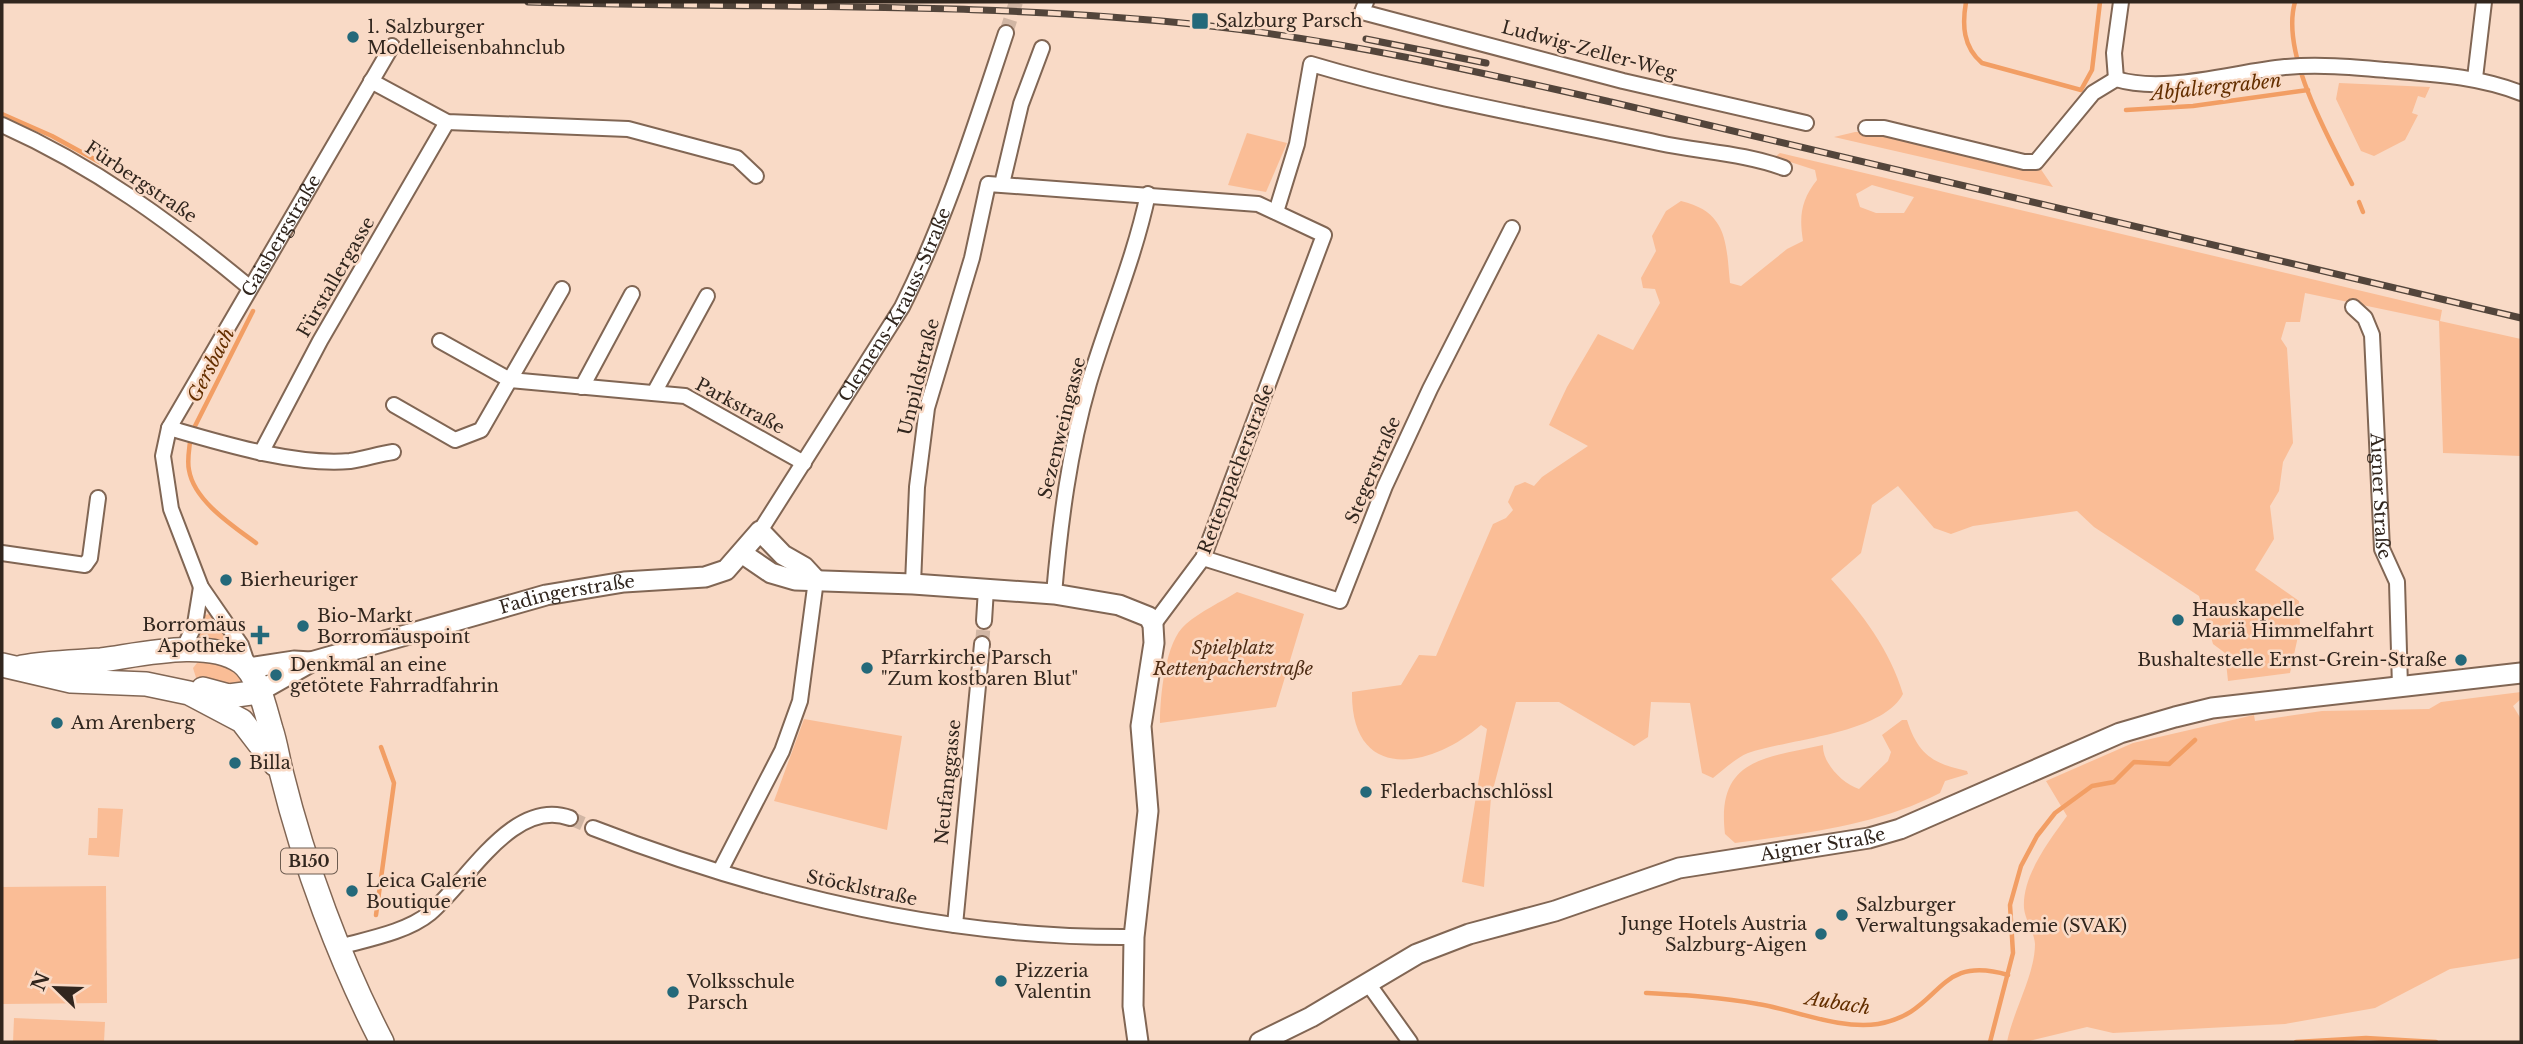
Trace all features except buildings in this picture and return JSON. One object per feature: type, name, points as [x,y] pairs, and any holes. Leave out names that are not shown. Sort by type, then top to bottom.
[{"type":"main road","name":"B150","points":[[12,666],[183,650],[217,653],[234,658],[248,668]]},
{"type":"main road","points":[[183,650],[185,686],[229,696],[258,692]]},
{"type":"main road","name":"B150","points":[[12,666],[71,681],[185,686]]},
{"type":"main road","name":"Gaisbergstraße","points":[[248,668],[277,750],[281,774],[339,947],[355,990],[382,1042]]},
{"type":"main road","name":"Gaisbergstraße","points":[[185,686],[242,721],[281,774]]},
{"type":"street","points":[[2116,79],[2114,53],[2121,2]]},
{"type":"street","points":[[2476,78],[2484,2]]},
{"type":"street","name":"Ludwig-Zeller-Weg","points":[[1364,7],[1623,81],[1806,123]]},
{"type":"street","name":"Clemens-Krauss-Straße","points":[[743,554],[902,307],[924,263],[964,162],[1006,33]]},
{"type":"street","name":"Gaisbergstraße","points":[[248,668],[241,645],[201,587],[171,509],[163,456],[169,428],[391,46]]},
{"type":"street","points":[[995,184],[1042,48]]},
{"type":"street","points":[[1276,212],[1297,144],[1311,64],[1472,104],[1689,149],[1760,159],[1784,168]]},
{"type":"street","points":[[1866,128],[1884,128],[2024,163],[2036,162],[2092,93],[2116,79],[2134,84],[2172,82],[2315,65],[2476,78],[2521,93]]},
{"type":"street","points":[[372,80],[447,122],[628,129],[737,158],[756,176]]},
{"type":"street","name":"Fürstallergasse","points":[[261,453],[320,341],[447,122]]},
{"type":"street","name":"Fürbergstraße","points":[[2,125],[66,155],[124,190],[200,246],[249,287]]},
{"type":"street","name":"Rettenpacherstraße","points":[[995,184],[1258,204],[1324,235],[1203,558],[1153,625]]},
{"type":"street","name":"Unpildstraße","points":[[913,584],[917,487],[927,408],[995,184]]},
{"type":"street","name":"Sezenweingasse","points":[[1054,594],[1061,511],[1089,384],[1136,249],[1148,194]]},
{"type":"street","name":"Stegerstraße","points":[[1203,558],[1340,601],[1385,486],[1430,389],[1512,228]]},
{"type":"street","points":[[394,405],[455,440],[481,430],[562,289]]},
{"type":"street","points":[[583,387],[632,294]]},
{"type":"street","points":[[654,393],[707,296]]},
{"type":"street","name":"Aigner Straße","points":[[2353,307],[2365,318],[2372,335],[2382,549],[2398,582],[2400,687]]},
{"type":"street","name":"Parkstraße","points":[[440,341],[510,380],[685,396],[804,463]]},
{"type":"street","points":[[169,428],[261,453],[351,461],[393,452]]},
{"type":"street","points":[[2,553],[85,565],[90,558],[98,498]]},
{"type":"street","points":[[760,531],[783,555],[804,567],[816,580]]},
{"type":"street","points":[[743,554],[782,577],[1054,594],[1138,610],[1149,617],[1153,625],[1154,643],[1141,726],[1149,811],[1133,937],[1133,1006],[1138,1042]]},
{"type":"street","name":"Fadingerstraße","points":[[258,692],[311,662],[546,595],[624,582],[705,577],[726,570],[743,554]]},
{"type":"street","points":[[720,871],[782,751],[800,701],[816,580]]},
{"type":"street","points":[[183,650],[195,624],[201,587]]},
{"type":"street","points":[[984,621],[986,589]]},
{"type":"street","name":"Neufanggasse","points":[[955,925],[982,644]]},
{"type":"street","name":"Fadingerstraße","points":[[248,668],[294,661],[311,662]]},
{"type":"street","name":"Aigner Straße","points":[[1260,1042],[1311,1017],[1367,982],[1441,943],[1555,911],[1679,868],[1869,838],[1900,829],[2120,733],[2164,720],[2211,708],[2521,673]]},
{"type":"street","points":[[339,947],[386,934],[429,915],[501,838],[534,817],[555,813],[570,818]]},
{"type":"street","name":"Stöcklstraße","points":[[593,828],[673,859],[785,892],[877,914],[1017,934],[1133,937]]},
{"type":"street","points":[[1367,982],[1410,1042]]},
{"type":"green space","points":[[2339,83],[2430,87],[2425,98],[2418,96],[2412,113],[2418,115],[2405,140],[2374,156],[2361,151],[2336,99]]},
{"type":"green space","points":[[1855,132],[1878,132],[2027,170],[2040,168],[2053,187],[1834,137]]},
{"type":"green space","points":[[1247,133],[1287,143],[1266,192],[1228,185]]},
{"type":"green space","points":[[1780,153],[2442,310],[2440,321],[2521,339],[2521,456],[2443,453],[2439,321],[2305,293],[2300,322],[2286,322],[2281,339],[2287,348],[2293,443],[2283,462],[2279,491],[2270,506],[2274,539],[2255,570],[2299,601],[2300,627],[2290,673],[2228,681],[2225,653],[2213,644],[2199,596],[2094,527],[2077,511],[1973,526],[1951,534],[1934,528],[1898,486],[1872,505],[1861,553],[1831,579],[1854,605],[1891,662],[1903,694],[1892,707],[1856,727],[1748,753],[1713,778],[1702,773],[1690,703],[1651,702],[1648,737],[1634,746],[1559,702],[1516,702],[1491,797],[1484,887],[1462,882],[1487,729],[1481,725],[1439,751],[1417,758],[1397,759],[1379,754],[1364,741],[1355,721],[1352,692],[1401,685],[1419,655],[1436,656],[1493,524],[1506,518],[1513,510],[1508,502],[1515,486],[1525,482],[1534,486],[1542,477],[1588,446],[1549,425],[1567,387],[1598,334],[1633,350],[1660,303],[1655,289],[1643,288],[1641,278],[1656,251],[1652,236],[1666,211],[1681,201],[1696,206],[1716,221],[1725,242],[1730,283],[1741,286],[1787,249],[1803,241],[1802,209],[1807,194],[1817,180],[1815,170],[1775,157]],"holes":[[[1872,185],[1914,197],[1904,213],[1876,213],[1860,207],[1856,194]]]},
{"type":"green space","name":"Spielplatz Rettenpacherstraße","points":[[1237,592],[1304,614],[1276,707],[1160,723],[1165,670],[1179,632],[1198,615]]},
{"type":"green space","points":[[213,613],[231,644],[195,642],[205,615]]},
{"type":"green space","points":[[201,658],[224,660],[243,677],[236,689],[198,684],[193,668]]},
{"type":"green space","points":[[2521,692],[2521,699],[2513,706],[2521,719],[2521,958],[2450,969],[2375,1008],[2285,1024],[2113,1033],[2087,1027],[2025,1042],[2007,1042],[2034,956],[2034,939],[2024,908],[2027,884],[2038,859],[2067,816],[2046,781],[2133,743],[2254,715],[2255,721],[2322,711],[2429,709],[2441,702]]},
{"type":"green space","points":[[804,719],[902,736],[887,830],[774,801]]},
{"type":"green space","points":[[1902,720],[1907,720],[1916,742],[1929,756],[1945,765],[1967,771],[1968,774],[1945,781],[1940,793],[1916,804],[1865,821],[1735,843],[1725,834],[1724,809],[1728,790],[1736,776],[1748,766],[1764,759],[1823,745],[1830,766],[1846,783],[1859,789],[1888,761],[1891,752],[1882,735]]},
{"type":"green space","points":[[98,808],[123,809],[119,857],[88,855],[89,838],[97,838]]},
{"type":"green space","points":[[106,886],[107,1003],[2,1004],[2,887]]},
{"type":"green space","points":[[14,1018],[105,1022],[104,1042],[13,1042]]},
{"type":"waterway","name":"Abfaltergraben","points":[[1966,2],[1965,35],[1971,50],[1982,63],[2081,90],[2092,70],[2100,2]]},
{"type":"waterway","points":[[2295,2],[2292,23],[2300,70],[2320,120],[2352,184]]},
{"type":"waterway","name":"Abfaltergraben","points":[[2126,110],[2193,106],[2308,90]]},
{"type":"waterway","points":[[2,114],[52,136],[103,164]]},
{"type":"waterway","points":[[2359,202],[2363,212]]},
{"type":"waterway","name":"Gersbach","points":[[193,430],[253,311]]},
{"type":"waterway","name":"Gersbach","points":[[190,442],[188,467],[198,492],[216,512],[256,543]]},
{"type":"waterway","name":"Aubach","points":[[1990,1042],[2013,953],[2010,905],[2021,866],[2037,836],[2055,813],[2092,786],[2114,782],[2134,762],[2169,764],[2195,740]]},
{"type":"waterway","name":"Gersbach","points":[[376,915],[394,783],[381,747]]},
{"type":"waterway","points":[[1646,993],[1744,1002],[1833,1022],[1863,1025],[1899,1018],[1915,1009],[1951,978],[1966,972],[1984,970],[2008,975]]},
{"type":"waterway","name":"Aubach","points":[[2296,1042],[2366,1038],[2436,1042]]},
{"type":"tunnel","points":[[1006,33],[1016,2]]},
{"type":"tunnel","points":[[982,644],[984,621]]},
{"type":"tunnel","points":[[570,818],[593,828]]},
{"type":"railway","points":[[528,2],[1034,12],[1202,25],[1305,39],[1458,68],[1611,102],[2521,318]]},
{"type":"railway","points":[[1366,39],[1486,63]]},
{"type":"place","name":"Salzburg Parsch","points":[[1200,21]]},
{"type":"place","name":"1. Salzburger Modelleisenbahnclub","points":[[353,37]]},
{"type":"place","name":"Bierheuriger","points":[[226,580]]},
{"type":"place","name":"Hauskapelle Mariä Himmelfahrt","points":[[2178,620]]},
{"type":"place","name":"Bio-Markt Borromäuspoint","points":[[303,626]]},
{"type":"place","name":"Borromäus Apotheke","points":[[260,635]]},
{"type":"place","name":"Bushaltestelle Ernst-Grein-Straße","points":[[2461,660]]},
{"type":"place","name":"Pfarrkirche Parsch \"Zum kostbaren Blut\"","points":[[867,668]]},
{"type":"place","name":"Denkmal an eine getötete Fahrradfahrin","points":[[276,675]]},
{"type":"place","name":"Am Arenberg","points":[[57,723]]},
{"type":"place","name":"Billa","points":[[235,763]]},
{"type":"place","name":"Flederbachschlössl","points":[[1366,792]]},
{"type":"place","name":"Leica Galerie Boutique","points":[[352,891]]},
{"type":"place","name":"Salzburger Verwaltungsakademie (SVAK)","points":[[1842,915]]},
{"type":"place","name":"Junge Hotels Austria Salzburg-Aigen","points":[[1821,934]]},
{"type":"place","name":"Pizzeria Valentin","points":[[1001,981]]},
{"type":"place","name":"Volksschule Parsch","points":[[673,992]]}]
